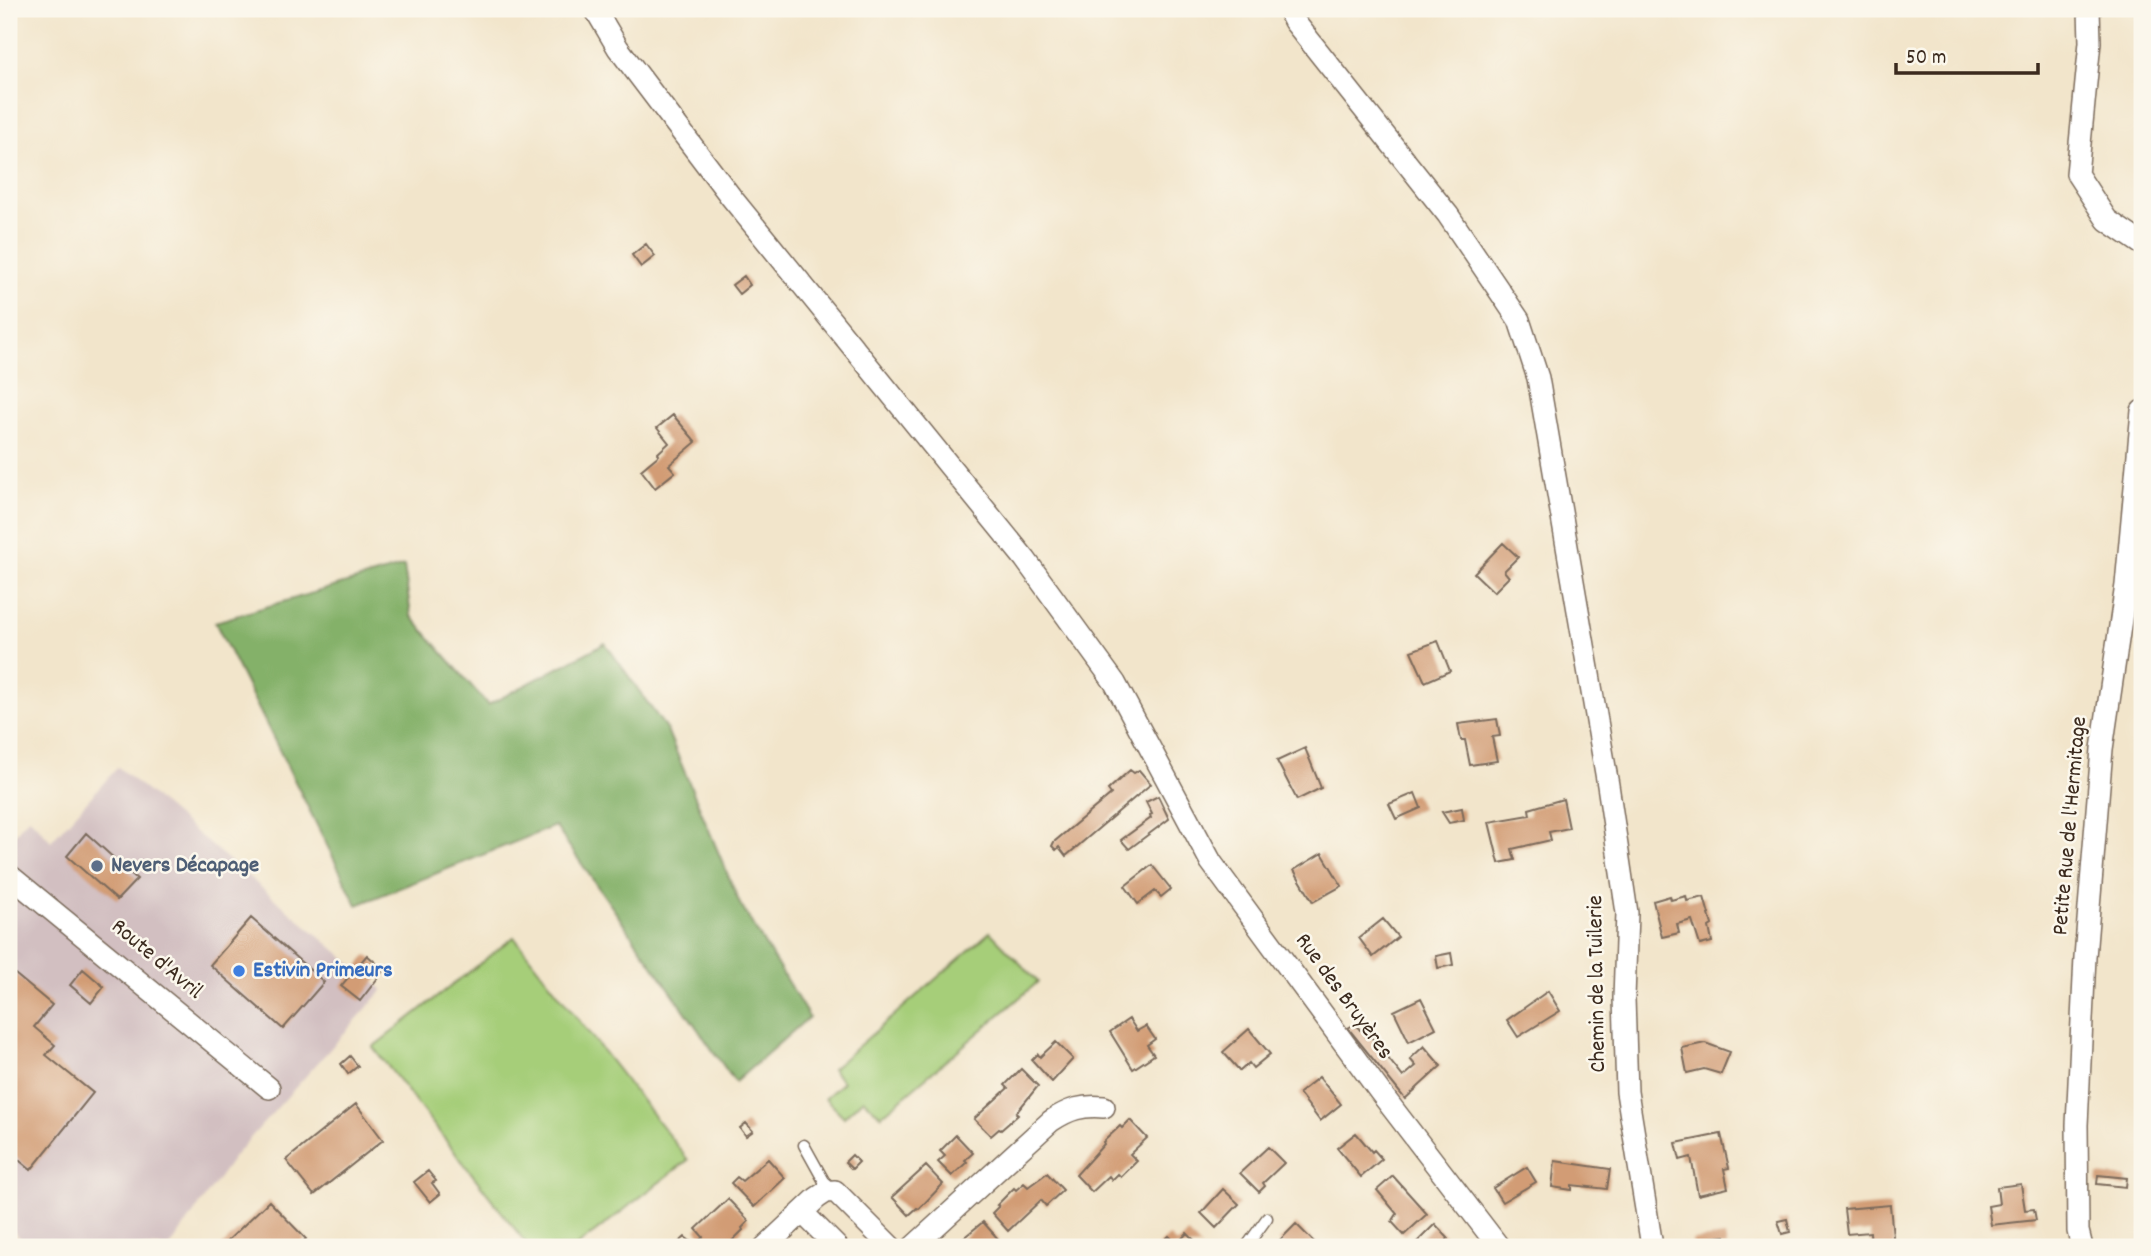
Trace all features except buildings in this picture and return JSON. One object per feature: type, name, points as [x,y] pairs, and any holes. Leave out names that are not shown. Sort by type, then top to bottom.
[{"type":"street","name":"Rue des Bruyères","points":[[595,9],[618,48],[732,197],[1025,559],[1115,683],[1211,862],[1380,1092],[1499,1247]]},
{"type":"street","name":"Chemin de la Tuilerie","points":[[1288,9],[1448,215],[1519,320],[1538,378],[1608,785],[1627,913],[1624,998],[1628,1092],[1650,1247]]},
{"type":"street","points":[[2089,9],[2090,42],[2077,174],[2107,220],[2142,244]]},
{"type":"street","name":"Petite Rue de l'Hermitage","points":[[2082,1247],[2078,1231],[2077,1125],[2085,957],[2102,749],[2126,585],[2142,411]]},
{"type":"street","name":"Route d'Avril","points":[[9,873],[269,1088]]},
{"type":"street","points":[[913,1247],[1051,1121],[1068,1110],[1084,1106],[1104,1107]]},
{"type":"street","points":[[765,1247],[817,1198],[826,1192],[835,1191],[891,1247]]},
{"type":"street","points":[[802,1212],[837,1247]]},
{"type":"lane","points":[[804,1145],[824,1181],[835,1191]]},
{"type":"lane","points":[[1246,1247],[1267,1218]]},
{"type":"shaded area","points":[[118,767],[383,990],[235,1155],[170,1247],[29,1247],[9,1227],[9,841],[29,817],[51,841]]},
{"type":"green space","points":[[404,566],[411,616],[488,705],[605,643],[667,730],[740,904],[809,1017],[735,1082],[555,826],[357,905],[215,622]]},
{"type":"green space","points":[[990,932],[1038,982],[881,1116],[863,1099],[844,1117],[825,1098],[843,1082],[832,1069]]},
{"type":"green space","points":[[514,937],[688,1160],[576,1247],[529,1247],[373,1047]]},
{"type":"place","name":"Nevers Décapage","points":[[97,866]]},
{"type":"place","name":"Estivin Primeurs","points":[[239,971]]}]
